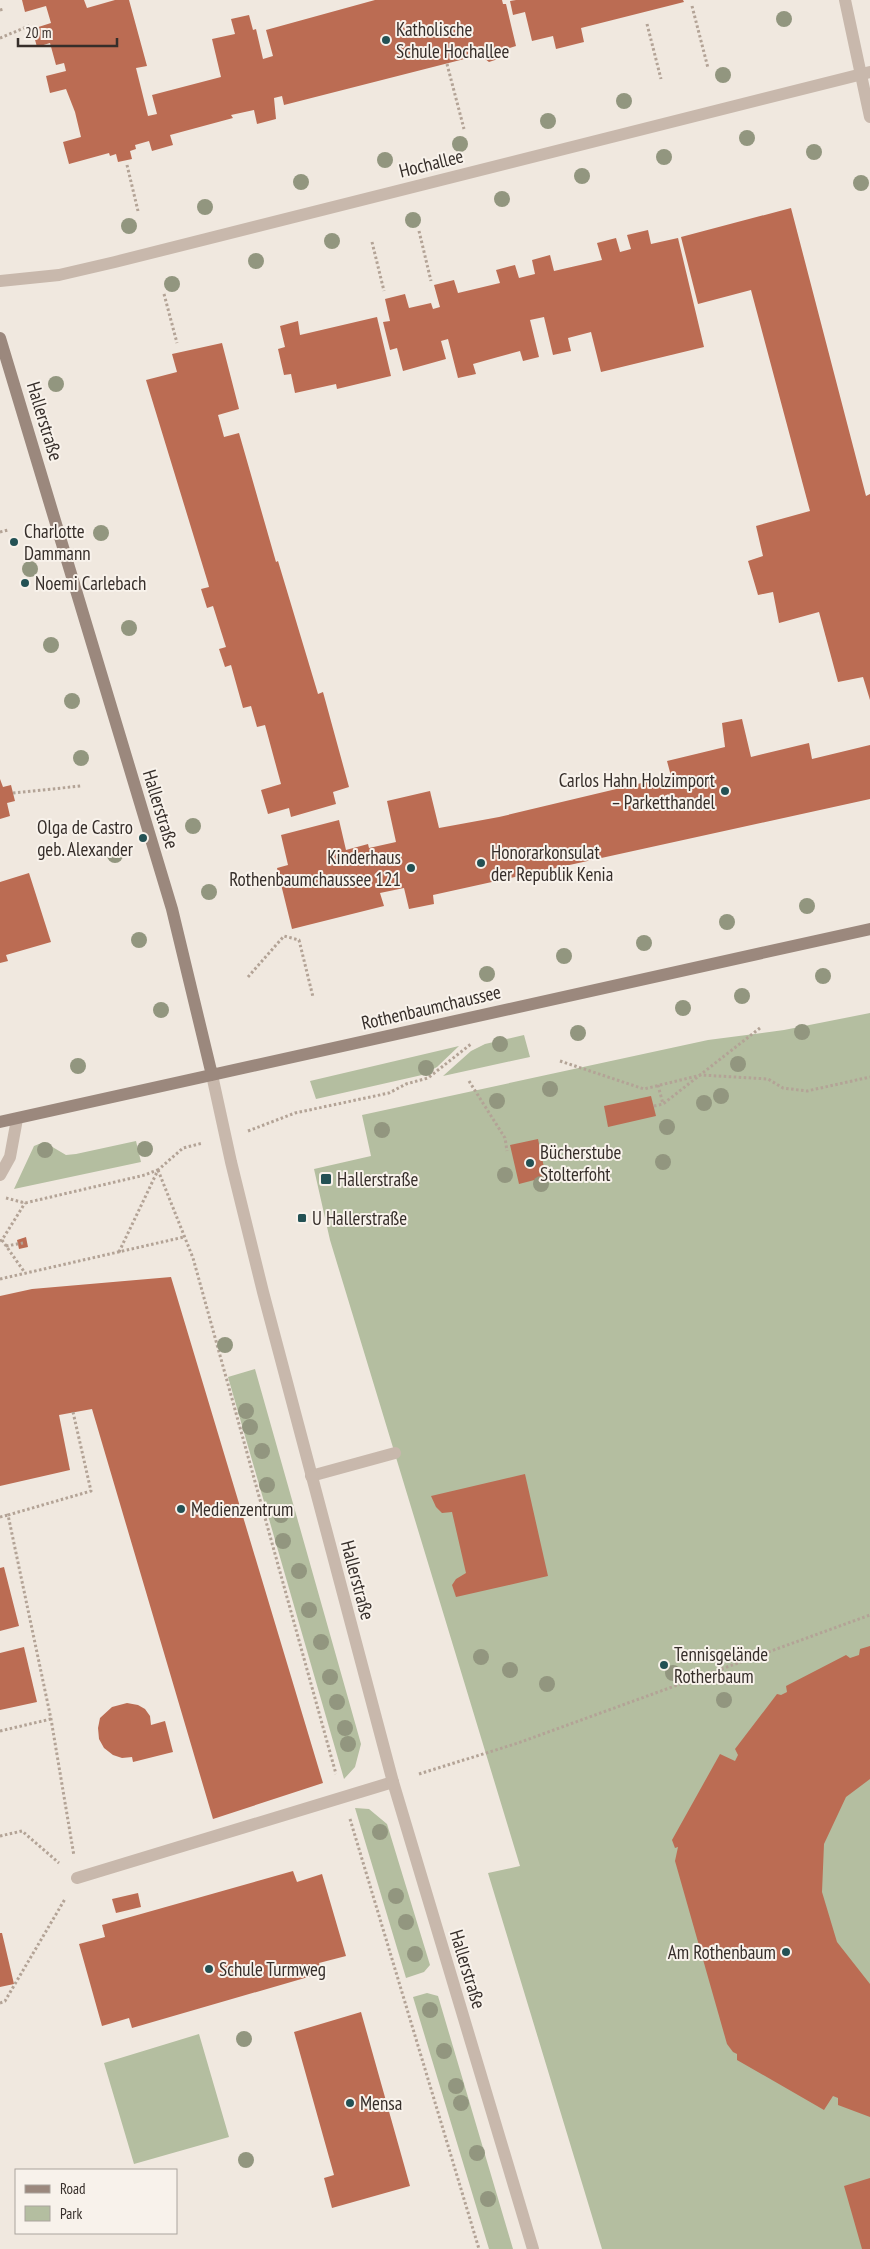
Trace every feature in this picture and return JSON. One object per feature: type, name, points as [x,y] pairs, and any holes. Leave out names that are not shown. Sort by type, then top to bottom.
[{"type":"main road","name":"Hallerstraße","points":[[0,338],[172,910],[212,1076]]},
{"type":"main road","name":"Rothenbaumchaussee","points":[[0,1122],[870,929]]},
{"type":"street","points":[[845,0],[865,73],[870,117]]},
{"type":"street","name":"Hochallee","points":[[0,281],[59,275],[125,260],[865,73]]},
{"type":"street","name":"Hallerstraße","points":[[212,1076],[231,1162],[311,1476],[393,1782],[533,2249]]},
{"type":"street","points":[[0,1175],[10,1157],[17,1119]]},
{"type":"street","points":[[311,1476],[394,1453]]},
{"type":"street","points":[[77,1878],[393,1782]]},
{"type":"path","points":[[692,6],[708,68]]},
{"type":"path","points":[[647,24],[661,79]]},
{"type":"path","points":[[0,38],[29,26]]},
{"type":"path","points":[[447,64],[464,129]]},
{"type":"path","points":[[126,165],[138,211]]},
{"type":"path","points":[[419,231],[431,281]]},
{"type":"path","points":[[372,242],[384,291]]},
{"type":"path","points":[[164,294],[176,343]]},
{"type":"path","points":[[0,532],[8,530]]},
{"type":"path","points":[[13,792],[81,786]]},
{"type":"path","points":[[248,977],[284,936],[299,940],[313,997]]},
{"type":"path","points":[[654,1106],[663,1104],[760,1028]]},
{"type":"path","points":[[258,1128],[295,1113],[389,1092],[406,1084],[428,1078],[468,1045],[477,1041]]},
{"type":"path","points":[[560,1061],[644,1089],[701,1075],[768,1079],[783,1088],[807,1091],[870,1077]]},
{"type":"path","points":[[469,1081],[505,1138],[507,1151]]},
{"type":"path","points":[[658,1085],[663,1104]]},
{"type":"path","points":[[8,1199],[25,1203],[145,1175],[158,1170],[183,1148]]},
{"type":"path","points":[[158,1170],[193,1258],[343,1798],[479,2249]]},
{"type":"path","points":[[119,1252],[158,1170]]},
{"type":"path","points":[[25,1203],[1,1241],[25,1273]]},
{"type":"path","points":[[0,1279],[184,1237]]},
{"type":"path","points":[[6,1246],[23,1243]]},
{"type":"path","points":[[0,1517],[91,1491],[73,1412]]},
{"type":"path","points":[[0,2002],[5,2001],[77,1878],[51,1719],[8,1516]]},
{"type":"path","points":[[419,1774],[518,1743],[870,1615]]},
{"type":"path","points":[[0,1731],[51,1719]]},
{"type":"path","points":[[0,1836],[22,1831],[77,1878]]},
{"type":"green space","name":"Tennisgelände Rotherbaum","points":[[870,1013],[870,2249],[602,2249],[488,1873],[520,1866],[330,1240],[314,1169],[371,1156],[362,1115],[708,1040],[784,1030]]},
{"type":"green space","points":[[524,1035],[530,1057],[443,1076],[471,1051],[485,1044]]},
{"type":"green space","points":[[459,1046],[437,1067],[422,1075],[316,1099],[310,1081]]},
{"type":"green space","points":[[136,1141],[141,1162],[14,1189],[34,1146],[44,1142],[66,1155]]},
{"type":"green space","points":[[255,1369],[361,1744],[355,1767],[344,1779],[228,1377]]},
{"type":"green space","points":[[355,1808],[369,1809],[387,1824],[430,1965],[424,1972],[406,1978]]},
{"type":"green space","points":[[427,1993],[438,1996],[513,2249],[489,2249],[413,1997]]},
{"type":"green space","points":[[199,2034],[229,2137],[134,2164],[104,2063]]},
{"type":"building","points":[[22,0],[84,0],[87,8],[115,0],[129,0],[147,66],[136,68],[148,116],[157,114],[152,95],[221,77],[212,39],[235,34],[231,19],[249,15],[253,30],[256,29],[263,59],[273,56],[266,30],[375,0],[502,0],[503,4],[506,4],[516,46],[503,50],[498,59],[489,62],[480,55],[284,105],[282,96],[274,98],[276,119],[257,124],[254,110],[231,115],[233,118],[170,135],[173,145],[152,151],[149,141],[135,145],[136,149],[130,151],[132,159],[118,162],[116,154],[110,156],[109,153],[69,164],[63,142],[81,137],[75,112],[66,89],[50,93],[46,76],[66,71],[64,63],[56,65],[50,43],[37,47],[32,29],[51,23],[46,6],[25,12]]},
{"type":"building","points":[[683,0],[684,2],[581,28],[584,42],[556,49],[553,36],[532,41],[525,12],[513,15],[510,1]]},
{"type":"building","points":[[791,208],[866,496],[870,494],[870,700],[863,677],[838,682],[819,612],[779,623],[773,592],[758,595],[748,561],[763,556],[756,526],[810,511],[751,290],[698,304],[681,237]]},
{"type":"building","points":[[648,230],[651,244],[678,238],[704,347],[601,372],[591,332],[568,338],[571,351],[553,355],[544,317],[530,320],[539,357],[523,361],[520,351],[473,364],[476,374],[458,378],[448,339],[441,341],[446,359],[403,371],[397,348],[390,350],[383,322],[390,321],[385,299],[405,294],[409,308],[431,303],[433,309],[440,307],[434,285],[454,280],[458,293],[500,283],[496,270],[515,265],[519,278],[535,274],[532,260],[550,255],[554,271],[602,260],[597,243],[616,238],[620,252],[631,249],[627,235]]},
{"type":"building","points":[[377,317],[391,376],[337,389],[336,384],[295,393],[291,374],[284,375],[278,349],[285,347],[280,326],[298,321],[300,335]]},
{"type":"building","points":[[222,343],[239,409],[218,415],[224,437],[239,433],[276,562],[278,561],[318,694],[323,692],[349,787],[333,792],[336,804],[291,817],[289,808],[268,814],[261,790],[281,784],[265,725],[257,727],[251,706],[243,708],[231,665],[225,667],[219,649],[226,647],[213,606],[207,608],[201,589],[209,587],[208,583],[146,380],[177,372],[172,354]]},
{"type":"building","points":[[742,719],[751,757],[809,743],[812,759],[870,745],[870,799],[433,895],[434,904],[409,909],[404,888],[380,893],[384,906],[292,929],[277,868],[288,865],[281,835],[339,820],[346,850],[368,844],[369,848],[396,842],[387,801],[430,791],[439,828],[499,817],[671,776],[667,761],[725,747],[722,723]]},
{"type":"building","points":[[0,779],[3,787],[11,785],[15,801],[7,803],[10,816],[0,819]]},
{"type":"building","points":[[29,873],[51,942],[6,955],[8,961],[0,963],[0,882]]},
{"type":"building","points":[[651,1096],[656,1116],[608,1127],[604,1106]]},
{"type":"building","points":[[538,1139],[546,1177],[519,1184],[510,1145]]},
{"type":"building","points":[[26,1237],[28,1247],[19,1249],[17,1240]]},
{"type":"building","name":"Medienzentrum","points":[[171,1277],[323,1783],[213,1819],[92,1409],[59,1415],[70,1470],[0,1486],[0,1296],[32,1289]]},
{"type":"building","points":[[525,1474],[548,1576],[456,1597],[452,1585],[456,1579],[466,1573],[452,1512],[442,1513],[436,1507],[431,1496]]},
{"type":"building","points":[[4,1567],[19,1626],[0,1631],[0,1568]]},
{"type":"building","name":"Am Rothenbaum","points":[[870,1646],[870,1779],[846,1797],[824,1844],[822,1892],[837,1942],[870,1984],[870,2117],[838,2105],[838,2098],[833,2096],[824,2110],[737,2060],[737,2054],[727,2044],[675,1861],[678,1847],[675,1848],[672,1840],[720,1754],[735,1761],[738,1755],[735,1749],[777,1694],[781,1695],[787,1692],[786,1686],[846,1655],[850,1658],[859,1655],[860,1649]]},
{"type":"building","points":[[24,1647],[37,1702],[0,1710],[0,1653]]},
{"type":"building","points":[[127,1703],[138,1705],[145,1709],[150,1716],[151,1725],[165,1721],[173,1752],[133,1762],[132,1757],[122,1758],[113,1755],[104,1748],[99,1739],[98,1728],[100,1718],[112,1707]]},
{"type":"building","points":[[293,1871],[297,1882],[322,1874],[346,1956],[319,1963],[322,1973],[132,2028],[129,2018],[102,2026],[79,1944],[105,1937],[102,1925]]},
{"type":"building","points":[[138,1893],[141,1907],[116,1913],[112,1899]]},
{"type":"building","points":[[0,1933],[2,1933],[14,1984],[0,1987]]},
{"type":"building","name":"Mensa","points":[[361,2012],[410,2186],[332,2208],[324,2178],[334,2175],[294,2032]]},
{"type":"building","points":[[870,2178],[870,2249],[862,2249],[844,2186]]},
{"type":"place","name":"Katholische Schule Hochallee","points":[[386,40]]},
{"type":"place","name":"Charlotte Dammann","points":[[14,542]]},
{"type":"place","name":"Noemi Carlebach","points":[[25,583]]},
{"type":"place","name":"Carlos Hahn Holzimport – Parketthandel","points":[[725,791]]},
{"type":"place","name":"Olga de Castro geb. Alexander","points":[[143,838]]},
{"type":"place","name":"Honorarkonsulat der Republik Kenia","points":[[481,863]]},
{"type":"place","name":"Kinderhaus Rothenbaumchaussee 121","points":[[411,868]]},
{"type":"place","name":"Bücherstube Stolterfoht","points":[[530,1163]]},
{"type":"place","name":"Hallerstraße","points":[[326,1179]]},
{"type":"place","name":"U Hallerstraße","points":[[302,1218]]},
{"type":"place","name":"Medienzentrum","points":[[181,1509]]},
{"type":"place","name":"Tennisgelände Rotherbaum","points":[[664,1665]]},
{"type":"place","name":"Am Rothenbaum","points":[[786,1952]]},
{"type":"place","name":"Schule Turmweg","points":[[209,1969]]},
{"type":"place","name":"Mensa","points":[[350,2103]]}]
